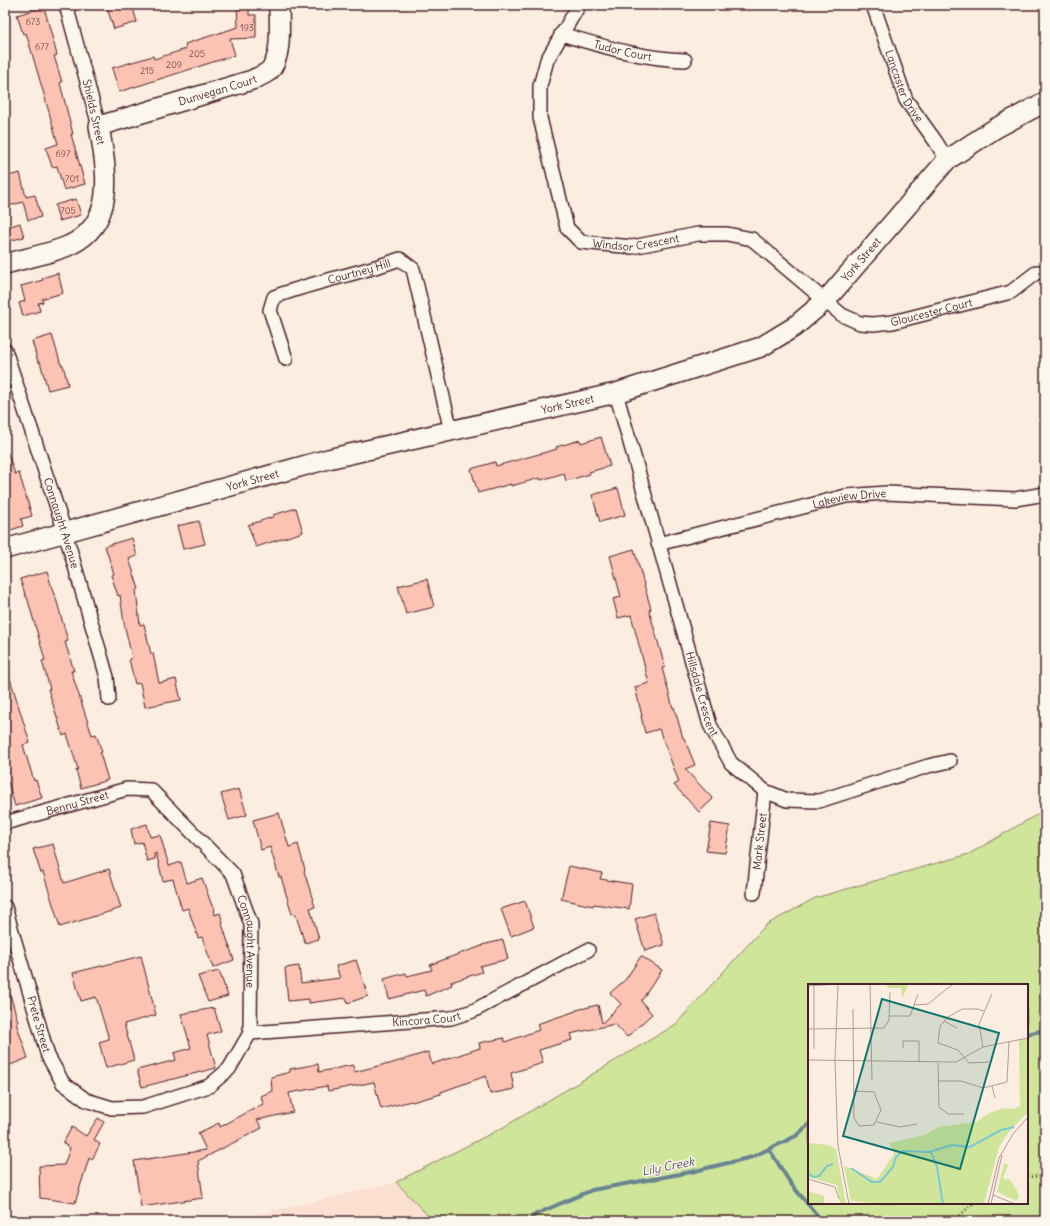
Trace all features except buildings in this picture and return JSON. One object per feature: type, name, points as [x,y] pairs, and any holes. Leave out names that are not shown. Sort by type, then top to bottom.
[{"type":"street","name":"Shields Street","points":[[5,264],[56,250],[70,244],[85,235],[97,221],[104,206],[106,181],[99,126],[66,5]]},
{"type":"street","name":"Dunvegan Court","points":[[99,126],[263,76],[270,70],[277,58],[279,46],[279,5]]},
{"type":"street","name":"Windsor Crescent","points":[[579,5],[547,60],[540,86],[540,118],[568,228],[581,242],[632,247],[698,234],[727,234],[752,239],[826,300]]},
{"type":"street","name":"Lancaster Drive","points":[[873,5],[906,100],[936,142],[946,160]]},
{"type":"street","name":"Tudor Court","points":[[561,34],[620,51],[665,60],[685,60]]},
{"type":"street","name":"York Street","points":[[5,549],[328,459],[616,393],[761,347],[794,327],[826,300],[946,160],[996,128],[1045,102]]},
{"type":"street","name":"Courtney Hill","points":[[286,359],[270,310],[274,297],[294,289],[400,259],[414,269],[451,431]]},
{"type":"street","name":"Gloucester Court","points":[[826,300],[842,315],[860,323],[873,324],[894,322],[1011,292],[1037,272]]},
{"type":"street","name":"Connaught Avenue","points":[[5,350],[65,532],[107,677],[109,699]]},
{"type":"street","name":"Hillsdale Crescent","points":[[616,393],[710,725],[731,763],[765,791],[787,800],[819,801],[928,766],[950,761]]},
{"type":"street","name":"Lakeview Drive","points":[[658,544],[846,496],[886,493],[1015,499],[1045,494]]},
{"type":"street","name":"Benny Street","points":[[5,823],[127,790],[151,790]]},
{"type":"street","name":"Connaught Avenue","points":[[151,790],[233,874],[251,924],[250,1033],[229,1069],[209,1086],[184,1094]]},
{"type":"street","name":"Mark Street","points":[[754,892],[765,791]]},
{"type":"street","name":"Prete Street","points":[[5,907],[48,1056],[63,1083],[86,1100],[112,1108],[143,1107],[184,1094]]},
{"type":"street","name":"Kincora Court","points":[[250,1033],[451,1018],[473,1011],[588,950]]},
{"type":"path","points":[[1028,1177],[1045,1176]]},
{"type":"path","points":[[954,1221],[971,1204]]},
{"type":"shaded area","points":[[396,1182],[433,1221],[231,1221]]},
{"type":"green space","points":[[1045,810],[1045,1221],[433,1221],[396,1182],[502,1128],[675,1025],[766,925],[815,898],[969,854]]},
{"type":"waterway","name":"Lily Creek","points":[[1028,1034],[1045,1030]]},
{"type":"waterway","name":"Lily Creek","points":[[529,1221],[536,1214],[592,1190],[691,1172],[752,1157],[796,1136],[808,1125]]},
{"type":"waterway","points":[[769,1149],[791,1184],[822,1221]]}]
